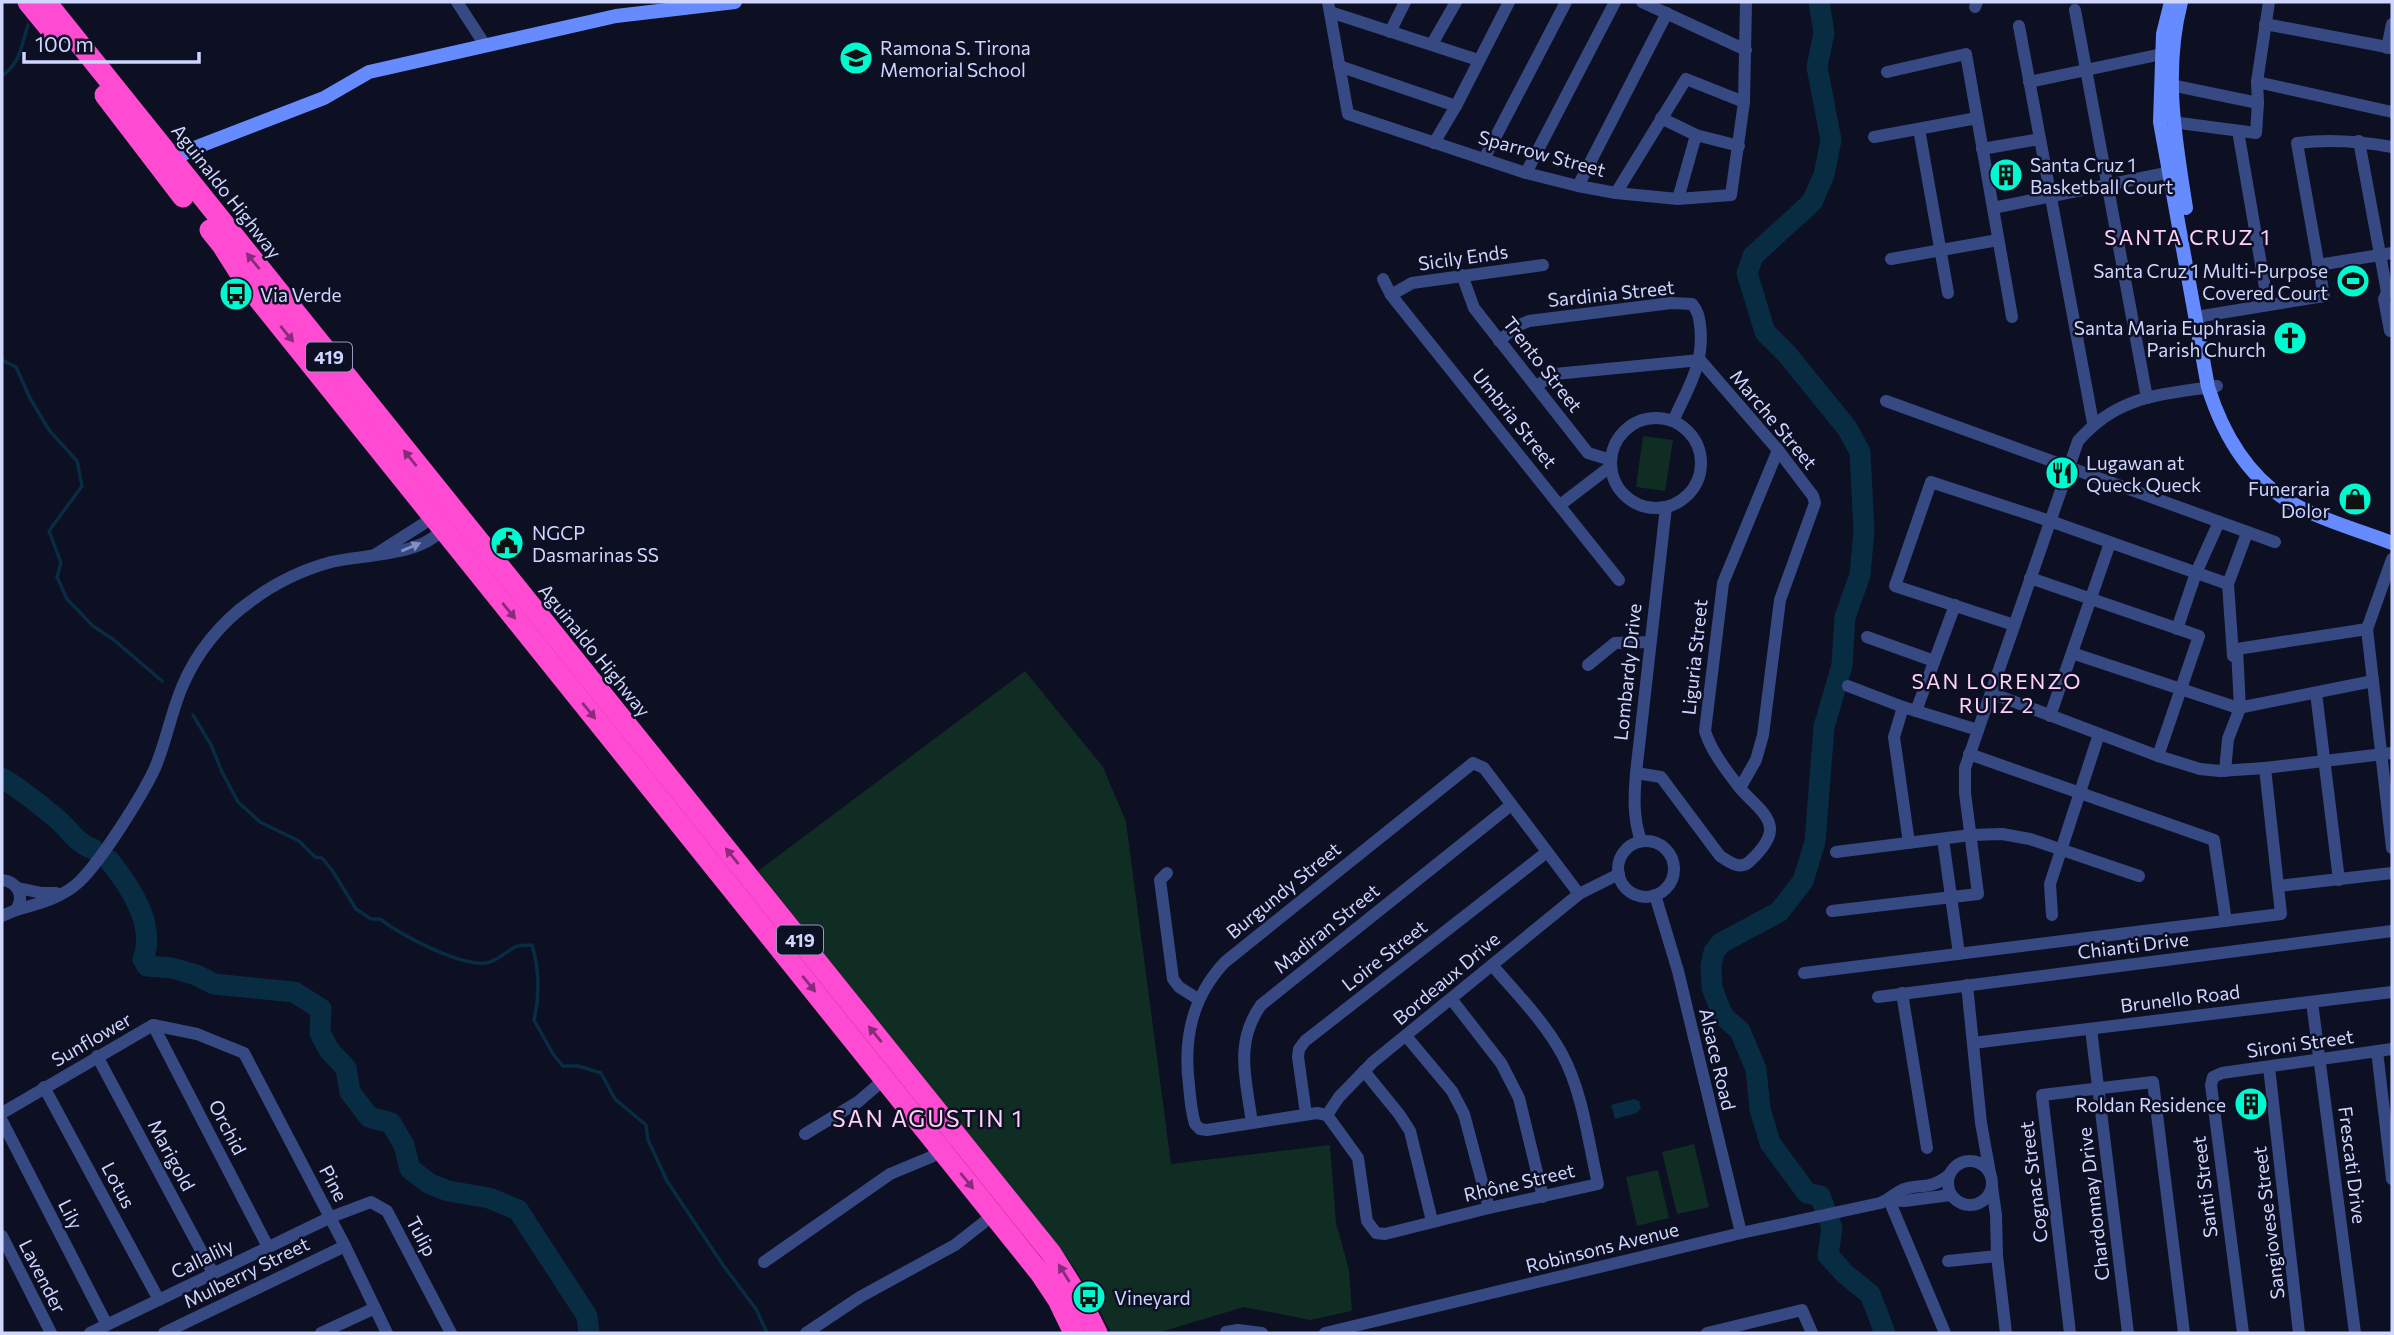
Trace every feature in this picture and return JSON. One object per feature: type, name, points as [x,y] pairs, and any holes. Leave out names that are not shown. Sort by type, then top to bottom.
[{"type":"highway","name":"Aguinaldo Highway","points":[[28,2],[167,166]]},
{"type":"highway","name":"Aguinaldo Highway","points":[[46,2],[167,166],[443,519],[1002,1208],[1060,1266],[1097,1333]]},
{"type":"highway","name":"Aguinaldo Highway","points":[[1002,1208],[1058,1300],[1074,1333]]},
{"type":"street","points":[[457,2],[485,45]]},
{"type":"street","points":[[167,166],[189,150],[324,98],[369,72],[616,16],[735,2]]},
{"type":"street","points":[[1390,32],[1405,2]]},
{"type":"street","points":[[1432,44],[1455,2]]},
{"type":"street","points":[[1434,143],[1457,106],[1509,2]]},
{"type":"street","points":[[1484,159],[1566,2]]},
{"type":"street","points":[[1526,173],[1615,2]]},
{"type":"street","points":[[1643,2],[1746,50]]},
{"type":"street","points":[[1661,118],[1696,135],[1739,146],[1744,102],[1746,2]]},
{"type":"street","points":[[2171,2],[2163,34],[2161,122],[2175,171],[2212,387],[2222,427],[2246,465],[2260,480],[2301,508],[2392,543]]},
{"type":"street","points":[[2175,171],[2171,85],[2174,34],[2181,2]]},
{"type":"street","points":[[2172,122],[2256,133],[2257,82],[2269,2]]},
{"type":"street","points":[[1329,7],[1390,32],[1478,60]]},
{"type":"street","points":[[1329,7],[1339,66],[1457,106]]},
{"type":"street","points":[[2075,10],[2147,398]]},
{"type":"street","points":[[1578,186],[1667,13]]},
{"type":"street","points":[[2265,24],[2390,48],[2392,24]]},
{"type":"street","points":[[2019,26],[2093,423]]},
{"type":"street","points":[[1887,72],[1966,54],[2012,317]]},
{"type":"street","points":[[2029,82],[2162,54]]},
{"type":"street","name":"Sparrow Street","points":[[1339,66],[1348,114],[1526,173],[1578,186],[1678,199],[1731,195],[1739,146]]},
{"type":"street","points":[[1616,193],[1686,79],[1744,102]]},
{"type":"street","points":[[2257,82],[2392,112]]},
{"type":"street","points":[[2171,85],[2258,103]]},
{"type":"street","points":[[1874,137],[1977,118]]},
{"type":"street","points":[[1919,129],[1948,293]]},
{"type":"street","points":[[2238,131],[2268,306]]},
{"type":"street","points":[[1678,199],[1696,135]]},
{"type":"street","points":[[1982,149],[2040,139]]},
{"type":"street","points":[[2201,317],[2324,296],[2297,143],[2329,139],[2392,147]]},
{"type":"street","points":[[2359,141],[2386,253],[2387,292],[2384,299],[2390,331]]},
{"type":"street","points":[[1993,208],[2175,171]]},
{"type":"street","points":[[1891,259],[1998,240]]},
{"type":"street","points":[[2318,265],[2386,253]]},
{"type":"street","name":"Sicily Ends","points":[[1391,295],[1412,283],[1543,265]]},
{"type":"street","name":"Trento Street","points":[[1462,275],[1471,303],[1499,341],[1588,453],[1611,463]]},
{"type":"street","name":"Umbria Street","points":[[1383,279],[1391,295],[1619,580]]},
{"type":"street","name":"Sardinia Street","points":[[1499,341],[1523,322],[1678,303],[1692,304],[1698,314],[1701,334],[1700,360],[1673,421]]},
{"type":"street","points":[[1536,386],[1555,374],[1700,360]]},
{"type":"street","name":"Marche Street","points":[[1700,360],[1778,450],[1813,496],[1815,503],[1780,600],[1763,735],[1756,760],[1740,788]]},
{"type":"street","points":[[1832,911],[1978,894],[1964,781],[1969,754],[2078,441],[2093,423],[2119,407],[2147,398],[2212,387]]},
{"type":"street","points":[[2212,387],[2229,423],[2252,460],[2266,474],[2305,503],[2392,534]]},
{"type":"street","points":[[1886,401],[2275,542]]},
{"type":"street","points":[[1652,419],[1673,421],[1693,437],[1699,448],[1700,473],[1696,485],[1678,503],[1666,507],[1644,507],[1625,495],[1613,477],[1611,463],[1618,440],[1632,425],[1652,419]]},
{"type":"street","name":"Liguria Street","points":[[1636,773],[1661,777],[1720,856],[1739,866],[1748,864],[1768,839],[1770,830],[1765,817],[1740,788],[1709,742],[1705,731],[1723,583],[1778,450]]},
{"type":"street","points":[[1560,505],[1611,463]]},
{"type":"street","points":[[2014,625],[1895,586],[1931,482],[2228,584]]},
{"type":"street","name":"Lombardy Drive","points":[[1641,841],[1633,805],[1666,507]]},
{"type":"street","points":[[2,916],[63,893],[78,883],[90,870],[144,789],[155,767],[182,687],[195,662],[236,612],[280,582],[332,562],[401,552],[433,538],[443,519]]},
{"type":"street","points":[[2177,629],[2196,573],[2219,522]]},
{"type":"street","points":[[2239,708],[2228,584],[2247,533]]},
{"type":"street","points":[[2050,716],[2110,543]]},
{"type":"street","points":[[2392,559],[2367,629],[2372,681],[2387,754],[2392,848]]},
{"type":"street","points":[[2030,578],[2199,636],[2158,756]]},
{"type":"street","points":[[1909,843],[1894,737],[1934,661],[1955,606]]},
{"type":"street","points":[[2225,771],[2228,739],[2239,708],[2237,649],[2367,629]]},
{"type":"street","points":[[1867,637],[1934,661]]},
{"type":"street","points":[[1588,664],[1615,643],[1650,642]]},
{"type":"street","points":[[2072,653],[2239,708],[2372,681]]},
{"type":"street","points":[[1848,686],[1909,709],[1978,730]]},
{"type":"street","points":[[1991,693],[2158,756],[2200,769],[2225,771],[2264,768],[2387,754]]},
{"type":"street","points":[[2316,693],[2339,880]]},
{"type":"street","points":[[2052,915],[2050,884],[2099,734]]},
{"type":"street","points":[[1969,754],[2214,840],[2226,921]]},
{"type":"street","name":"Burgundy Street","points":[[1327,1115],[1306,1114],[1208,1130],[1200,1129],[1195,1124],[1186,1061],[1189,1032],[1198,999],[1225,962],[1463,768],[1473,763],[1480,764],[1579,894]]},
{"type":"street","points":[[1804,973],[2281,914],[2264,768]]},
{"type":"street","name":"Madiran Street","points":[[1252,1123],[1243,1048],[1249,1024],[1261,1005],[1511,804]]},
{"type":"street","points":[[1836,852],[1971,835],[2012,835],[2139,876]]},
{"type":"street","points":[[1942,839],[1959,954]]},
{"type":"street","points":[[1641,841],[1659,844],[1666,850],[1674,866],[1670,884],[1655,895],[1636,895],[1620,878],[1618,865],[1625,850],[1641,841]]},
{"type":"street","name":"Loire Street","points":[[1306,1114],[1298,1057],[1299,1049],[1305,1041],[1547,852]]},
{"type":"street","points":[[1167,873],[1160,880],[1173,979],[1179,987],[1198,999]]},
{"type":"street","points":[[2278,886],[2392,873]]},
{"type":"street","name":"Bordeaux Drive","points":[[1327,1115],[1339,1097],[1364,1071],[1492,964],[1579,894],[1620,878]]},
{"type":"street","points":[[2,880],[18,888],[42,893],[63,893]]},
{"type":"street","points":[[16,910],[21,899],[18,888]]},
{"type":"street","name":"Alsace Road","points":[[1655,895],[1678,971],[1741,1233]]},
{"type":"street","name":"Chianti Drive","points":[[1878,997],[2392,931]]},
{"type":"street","name":"Rhône Street","points":[[1327,1115],[1358,1158],[1367,1222],[1376,1233],[1385,1234],[1598,1184],[1579,1099],[1563,1056],[1539,1021],[1492,964]]},
{"type":"street","points":[[1968,985],[1981,1123],[1996,1215],[1997,1256],[2006,1333]]},
{"type":"street","name":"Brunello Road","points":[[1973,1043],[2392,992]]},
{"type":"street","points":[[1902,993],[1927,1147]]},
{"type":"street","points":[[1451,1000],[1501,1063],[1519,1098],[1543,1197]]},
{"type":"street","name":"Frescati Drive","points":[[2312,1002],[2355,1333]]},
{"type":"street","name":"Sunflower","points":[[2,1113],[153,1025],[197,1034],[244,1053]]},
{"type":"street","name":"Orchid","points":[[153,1025],[268,1247]]},
{"type":"street","name":"Chardonnay Drive","points":[[2091,1029],[2128,1333]]},
{"type":"street","points":[[1406,1037],[1452,1091],[1464,1114],[1489,1208]]},
{"type":"street","name":"Sironi Street","points":[[2213,1077],[2222,1073],[2392,1049]]},
{"type":"street","points":[[2377,1051],[2392,1179]]},
{"type":"street","name":"Pine","points":[[244,1053],[331,1217],[387,1333]]},
{"type":"street","name":"Marigold","points":[[97,1056],[213,1273]]},
{"type":"street","name":"Sangiovese Street","points":[[2269,1067],[2300,1333]]},
{"type":"street","points":[[1364,1071],[1410,1130],[1432,1221]]},
{"type":"street","points":[[805,1134],[858,1102],[893,1072]]},
{"type":"street","name":"Santi Street","points":[[2213,1077],[2212,1097],[2242,1333]]},
{"type":"street","name":"Cognac Street","points":[[2070,1333],[2042,1095],[2153,1082],[2184,1333]]},
{"type":"street","name":"Lotus","points":[[44,1087],[159,1300]]},
{"type":"street","name":"Lily","points":[[2,1121],[107,1325]]},
{"type":"street","points":[[1981,1123],[1975,1150],[1949,1174],[1947,1182],[1951,1195],[1963,1204],[1978,1204],[1989,1195],[1992,1187]]},
{"type":"street","points":[[764,1262],[890,1174],[931,1157],[948,1141]]},
{"type":"street","points":[[1965,1161],[1979,1163],[1990,1173]]},
{"type":"street","name":"Robinsons Avenue","points":[[1884,1201],[1901,1190],[1937,1185],[1949,1174]]},
{"type":"street","name":"Robinsons Avenue","points":[[1325,1333],[1884,1201],[1904,1202],[1951,1195]]},
{"type":"street","points":[[1884,1201],[1945,1333]]},
{"type":"street","name":"Tulip","points":[[331,1217],[371,1202],[387,1212],[451,1333]]},
{"type":"street","points":[[1978,1204],[1990,1217],[1995,1229]]},
{"type":"street","points":[[806,1333],[860,1297],[954,1245],[1002,1208]]},
{"type":"street","name":"Callalily","points":[[90,1333],[331,1217]]},
{"type":"street","name":"Lavender","points":[[2,1236],[51,1333]]},
{"type":"street","name":"Mulberry Street","points":[[164,1333],[345,1246]]},
{"type":"street","points":[[1948,1261],[1997,1256]]},
{"type":"street","points":[[321,1333],[375,1308]]},
{"type":"street","points":[[1707,1333],[1802,1310],[1812,1333]]},
{"type":"street","points":[[1226,1332],[1238,1330],[1262,1333]]},
{"type":"green space","points":[[1643,436],[1673,440],[1665,491],[1636,487]]},
{"type":"green space","points":[[1025,671],[1103,767],[1126,822],[1171,1164],[1330,1145],[1336,1223],[1349,1270],[1352,1311],[1310,1320],[1244,1307],[1157,1333],[1111,1333],[1092,1295],[1066,1256],[758,871]]},
{"type":"green space","points":[[1694,1144],[1709,1207],[1677,1214],[1662,1152]]},
{"type":"green space","points":[[1658,1170],[1669,1218],[1637,1226],[1626,1177]]},
{"type":"water","points":[[1634,1099],[1639,1101],[1641,1108],[1637,1113],[1615,1119],[1611,1105]]},
{"type":"waterway","points":[[1819,2],[1824,33],[1817,67],[1831,140],[1824,175],[1812,202],[1753,256],[1747,273],[1765,332],[1786,353],[1847,428],[1860,452],[1864,531],[1860,575],[1845,617],[1842,665],[1824,727],[1815,842],[1803,881],[1779,912],[1721,943],[1714,952],[1711,966],[1712,988],[1723,1016],[1740,1031],[1756,1069],[1760,1109],[1770,1143],[1807,1193],[1820,1196],[1832,1228],[1828,1255],[1845,1274],[1870,1294],[1885,1333]]},
{"type":"waterway","points":[[2,76],[17,59],[28,25]]},
{"type":"waterway","points":[[2,360],[16,367],[49,430],[77,461],[82,486],[49,531],[61,563],[57,577],[67,599],[93,626],[114,640],[162,681]]},
{"type":"waterway","points":[[193,715],[211,745],[238,802],[260,822],[299,841],[315,857],[322,858],[356,909],[446,955],[475,963],[490,962],[515,947],[532,945],[538,982],[534,1020],[553,1054],[563,1066],[578,1066],[601,1073],[615,1099],[646,1125],[648,1140],[667,1181],[756,1309],[767,1333]]},
{"type":"waterway","points":[[2,778],[43,807],[82,843],[93,849]]},
{"type":"waterway","points":[[109,860],[125,881],[144,919],[146,946],[143,959],[147,966],[172,968],[214,984],[294,992],[321,1009],[320,1033],[329,1050],[346,1068],[350,1092],[369,1117],[391,1123],[404,1145],[410,1169],[430,1184],[448,1191],[489,1198],[518,1210],[587,1316],[589,1333]]},
{"type":"place","name":"Ramona S. Tirona Memorial School","points":[[856,58]]},
{"type":"place","name":"Santa Cruz 1 Basketball Court","points":[[2006,175]]},
{"type":"place","name":"Santa Cruz 1 Multi-Purpose Covered Court","points":[[2353,281]]},
{"type":"place","name":"Via Verde","points":[[236,294]]},
{"type":"place","name":"Santa Maria Euphrasia Parish Church","points":[[2290,338]]},
{"type":"place","name":"Lugawan at Queck Queck","points":[[2062,473]]},
{"type":"place","name":"Funeraria Dolor","points":[[2355,499]]},
{"type":"place","name":"NGCP Dasmarinas SS","points":[[507,543]]},
{"type":"place","name":"Roldan Residence","points":[[2251,1104]]},
{"type":"place","name":"Vineyard","points":[[1089,1297]]},
{"type":"district","name":"SANTA CRUZ 1","points":[[2188,236]]},
{"type":"district","name":"SAN LORENZO RUIZ 2","points":[[1997,692]]},
{"type":"district","name":"SAN AGUSTIN 1","points":[[928,1118]]}]
